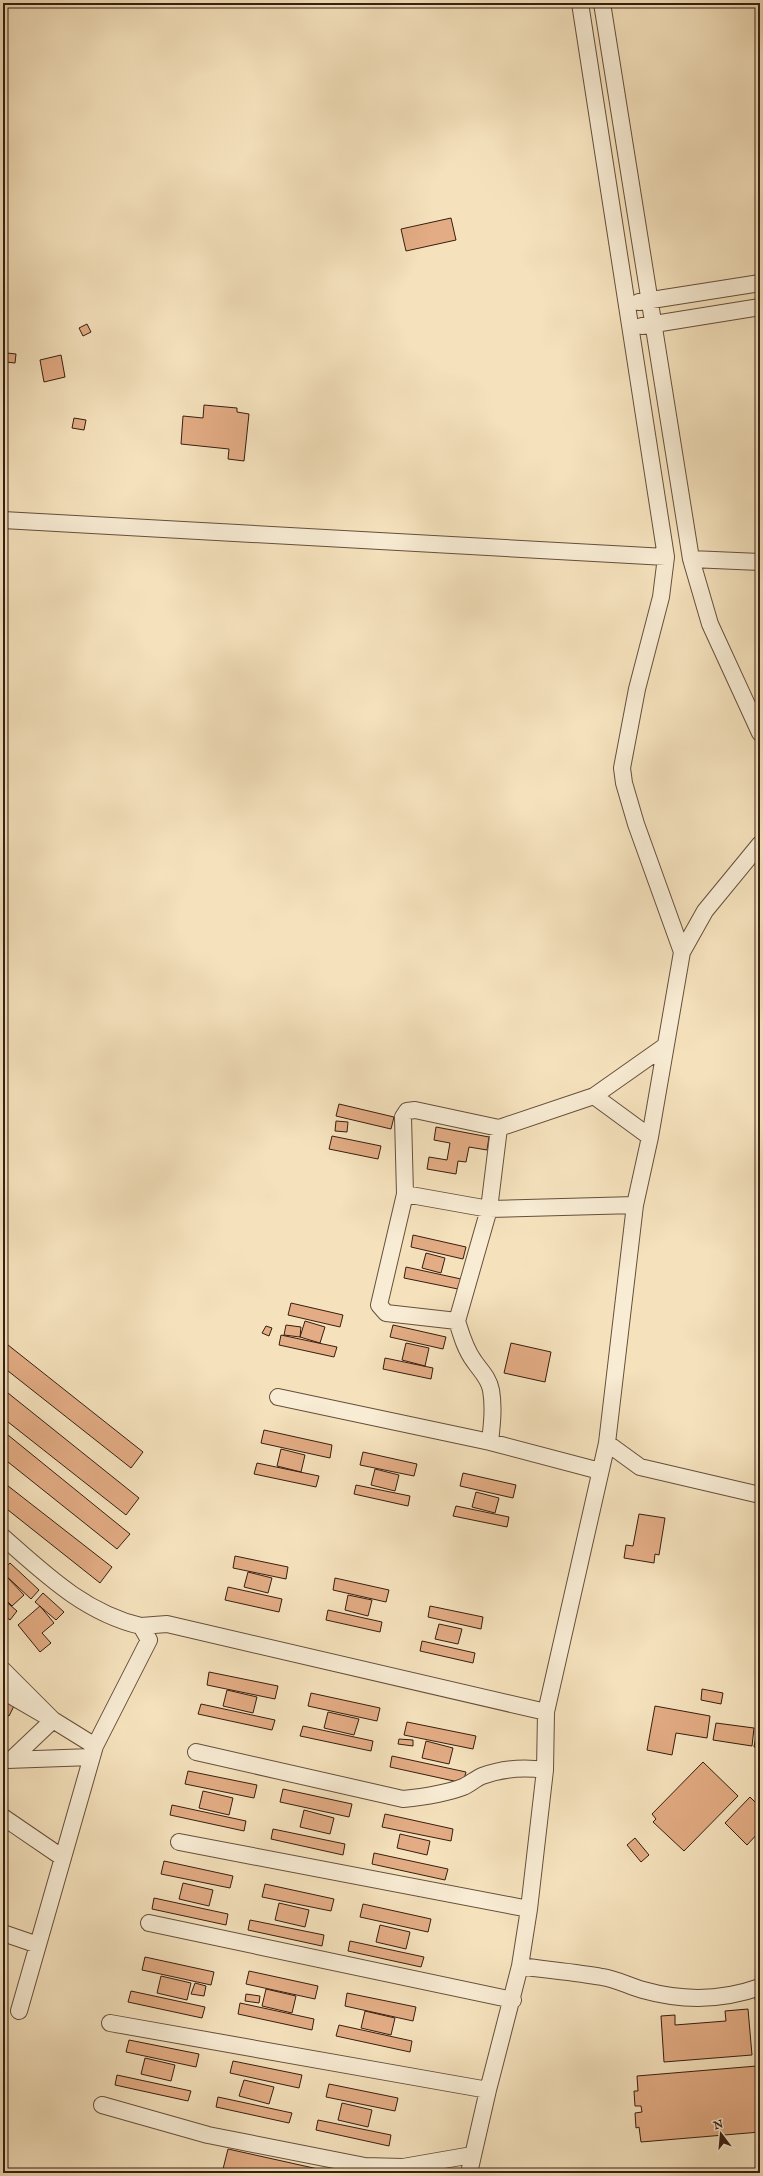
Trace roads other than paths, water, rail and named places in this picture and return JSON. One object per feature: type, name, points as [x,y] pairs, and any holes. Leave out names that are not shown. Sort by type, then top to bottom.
[{"type":"street","points":[[580,3],[666,557],[661,597],[637,689],[622,768],[624,783],[636,824],[682,952]]},
{"type":"street","points":[[602,3],[691,559],[710,624],[760,733]]},
{"type":"street","points":[[627,303],[760,283]]},
{"type":"street","points":[[631,328],[760,307]]},
{"type":"street","points":[[3,520],[666,557]]},
{"type":"street","points":[[691,559],[760,562]]},
{"type":"street","points":[[469,2173],[488,2090],[513,2000],[520,1966],[529,1909],[545,1770],[546,1712],[607,1443],[635,1205],[650,1137],[682,952],[705,911],[760,844]]},
{"type":"street","points":[[457,1321],[386,1312],[379,1305],[405,1194],[402,1117],[407,1111],[415,1110],[499,1128],[594,1096],[665,1046]]},
{"type":"street","points":[[594,1096],[650,1137]]},
{"type":"street","points":[[490,1442],[494,1406],[491,1400],[491,1390],[486,1376],[473,1360],[464,1343],[457,1321],[489,1208],[499,1128]]},
{"type":"street","points":[[405,1194],[489,1208],[635,1205]]},
{"type":"street","points":[[278,1397],[490,1442],[600,1471]]},
{"type":"street","points":[[607,1443],[640,1467],[760,1495]]},
{"type":"street","points":[[3,1537],[59,1587],[84,1603],[124,1622],[141,1626],[167,1624],[546,1712]]},
{"type":"street","points":[[19,2011],[93,1752],[149,1640],[167,1624]]},
{"type":"street","points":[[141,1626],[149,1640]]},
{"type":"street","points":[[3,1670],[53,1720],[93,1752]]},
{"type":"street","points":[[3,1691],[53,1720]]},
{"type":"street","points":[[8,1759],[53,1720]]},
{"type":"street","points":[[8,1759],[93,1752]]},
{"type":"street","points":[[196,1752],[403,1799],[431,1796],[464,1787],[482,1776],[507,1770],[528,1767],[545,1770]]},
{"type":"street","points":[[3,1817],[63,1858]]},
{"type":"street","points":[[179,1842],[529,1909]]},
{"type":"street","points":[[149,1923],[513,2000]]},
{"type":"street","points":[[3,1933],[38,1945]]},
{"type":"street","points":[[520,1966],[603,1977],[644,1990],[686,1999],[714,1998],[746,1992],[760,1987]]},
{"type":"street","points":[[110,2023],[488,2090]]},
{"type":"street","points":[[102,2105],[208,2135],[365,2166],[403,2166],[472,2155]]}]
